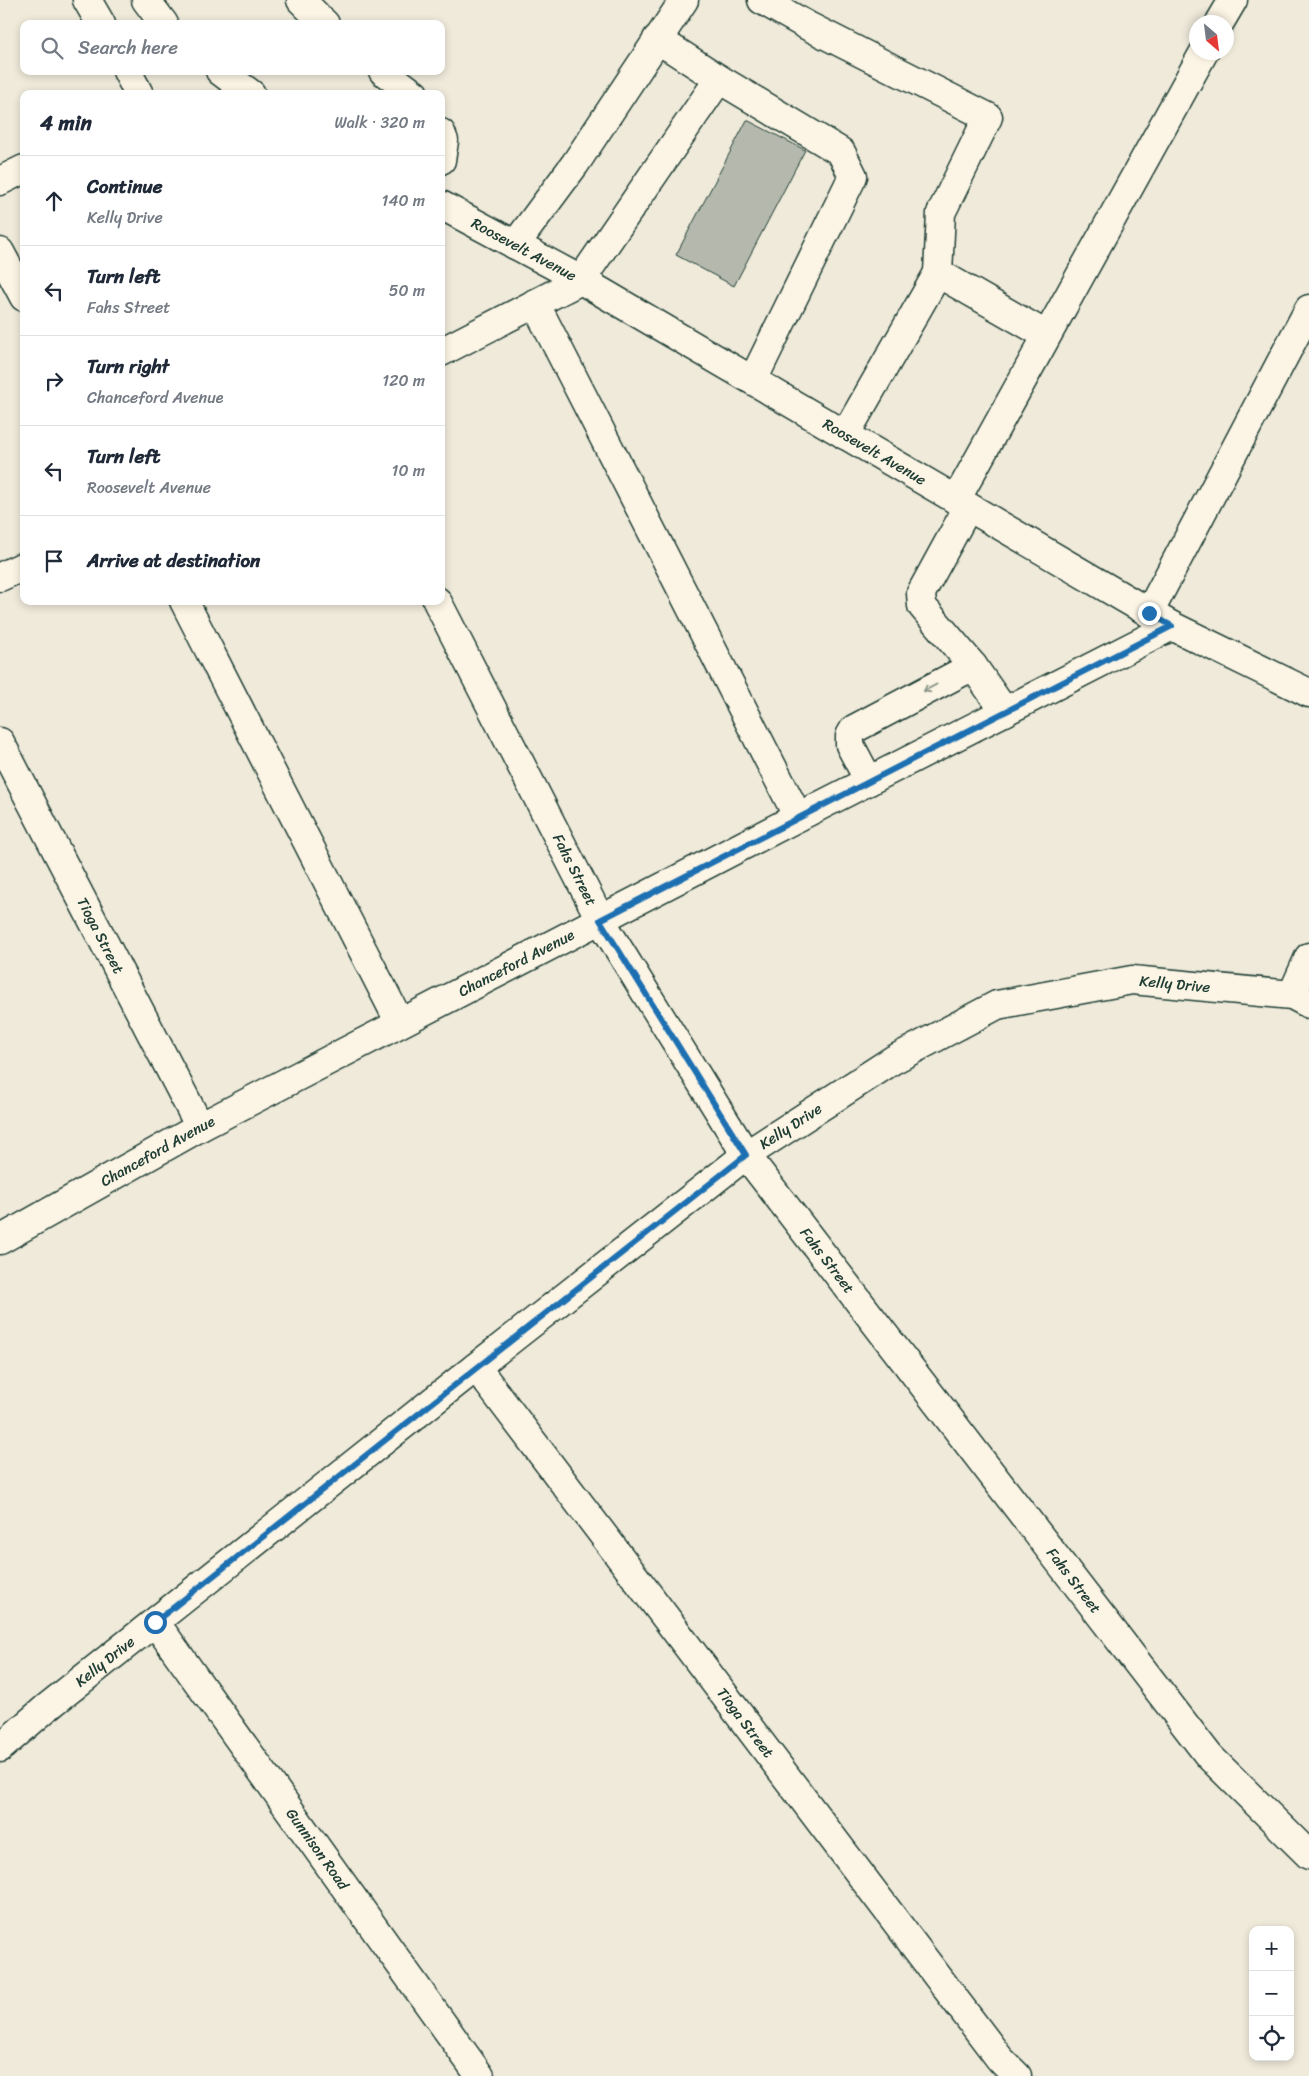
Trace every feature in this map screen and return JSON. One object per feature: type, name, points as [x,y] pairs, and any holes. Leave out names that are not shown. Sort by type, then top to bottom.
[{"type":"street","points":[[87,0],[99,20]]},
{"type":"street","points":[[146,0],[161,20]]},
{"type":"street","points":[[301,0],[322,20]]},
{"type":"street","points":[[515,245],[575,164],[684,0]]},
{"type":"street","points":[[762,0],[808,26],[988,117],[941,213],[938,273],[845,435]]},
{"type":"street","points":[[1224,15],[1233,0]]},
{"type":"street","points":[[657,39],[719,79],[841,152],[853,176],[753,380]]},
{"type":"street","points":[[1004,712],[973,666],[922,606],[921,593],[962,503],[1046,335],[1200,60]]},
{"type":"street","points":[[128,75],[137,90]]},
{"type":"street","points":[[225,75],[246,90]]},
{"type":"street","points":[[388,75],[409,90]]},
{"type":"street","points":[[445,350],[581,280],[719,79]]},
{"type":"street","points":[[0,181],[20,171]]},
{"type":"street","name":"Roosevelt Avenue","points":[[445,207],[581,280],[1172,626],[1309,693]]},
{"type":"street","points":[[0,252],[20,290]]},
{"type":"street","points":[[938,273],[1046,335]]},
{"type":"street","points":[[535,303],[798,817]]},
{"type":"street","points":[[1149,613],[1309,309]]},
{"type":"street","points":[[0,577],[20,568]]},
{"type":"street","points":[[186,605],[400,1023]]},
{"type":"street","name":"Fahs Street","points":[[439,605],[600,920],[746,1155],[1209,1756],[1309,1855]]},
{"type":"street","name":"Chanceford Avenue","points":[[1,1238],[200,1126],[1172,626]]},
{"type":"street","points":[[869,781],[850,745],[850,736],[854,729],[973,666]]},
{"type":"street","name":"Tioga Street","points":[[0,742],[200,1126]]},
{"type":"street","points":[[1301,1000],[1309,958]]},
{"type":"street","name":"Kelly Drive","points":[[0,1748],[45,1709],[746,1155],[893,1060],[997,1005],[1132,980],[1301,1000]]},
{"type":"street","name":"Tioga Street","points":[[476,1367],[1000,2059],[1017,2076]]},
{"type":"street","name":"Gunnison Road","points":[[155,1622],[480,2076]]},
{"type":"building","points":[[747,120],[805,150],[734,286],[676,255]]},
{"type":"route","points":[[155,1622],[746,1155],[600,920],[1172,626],[1149,613]]}]
